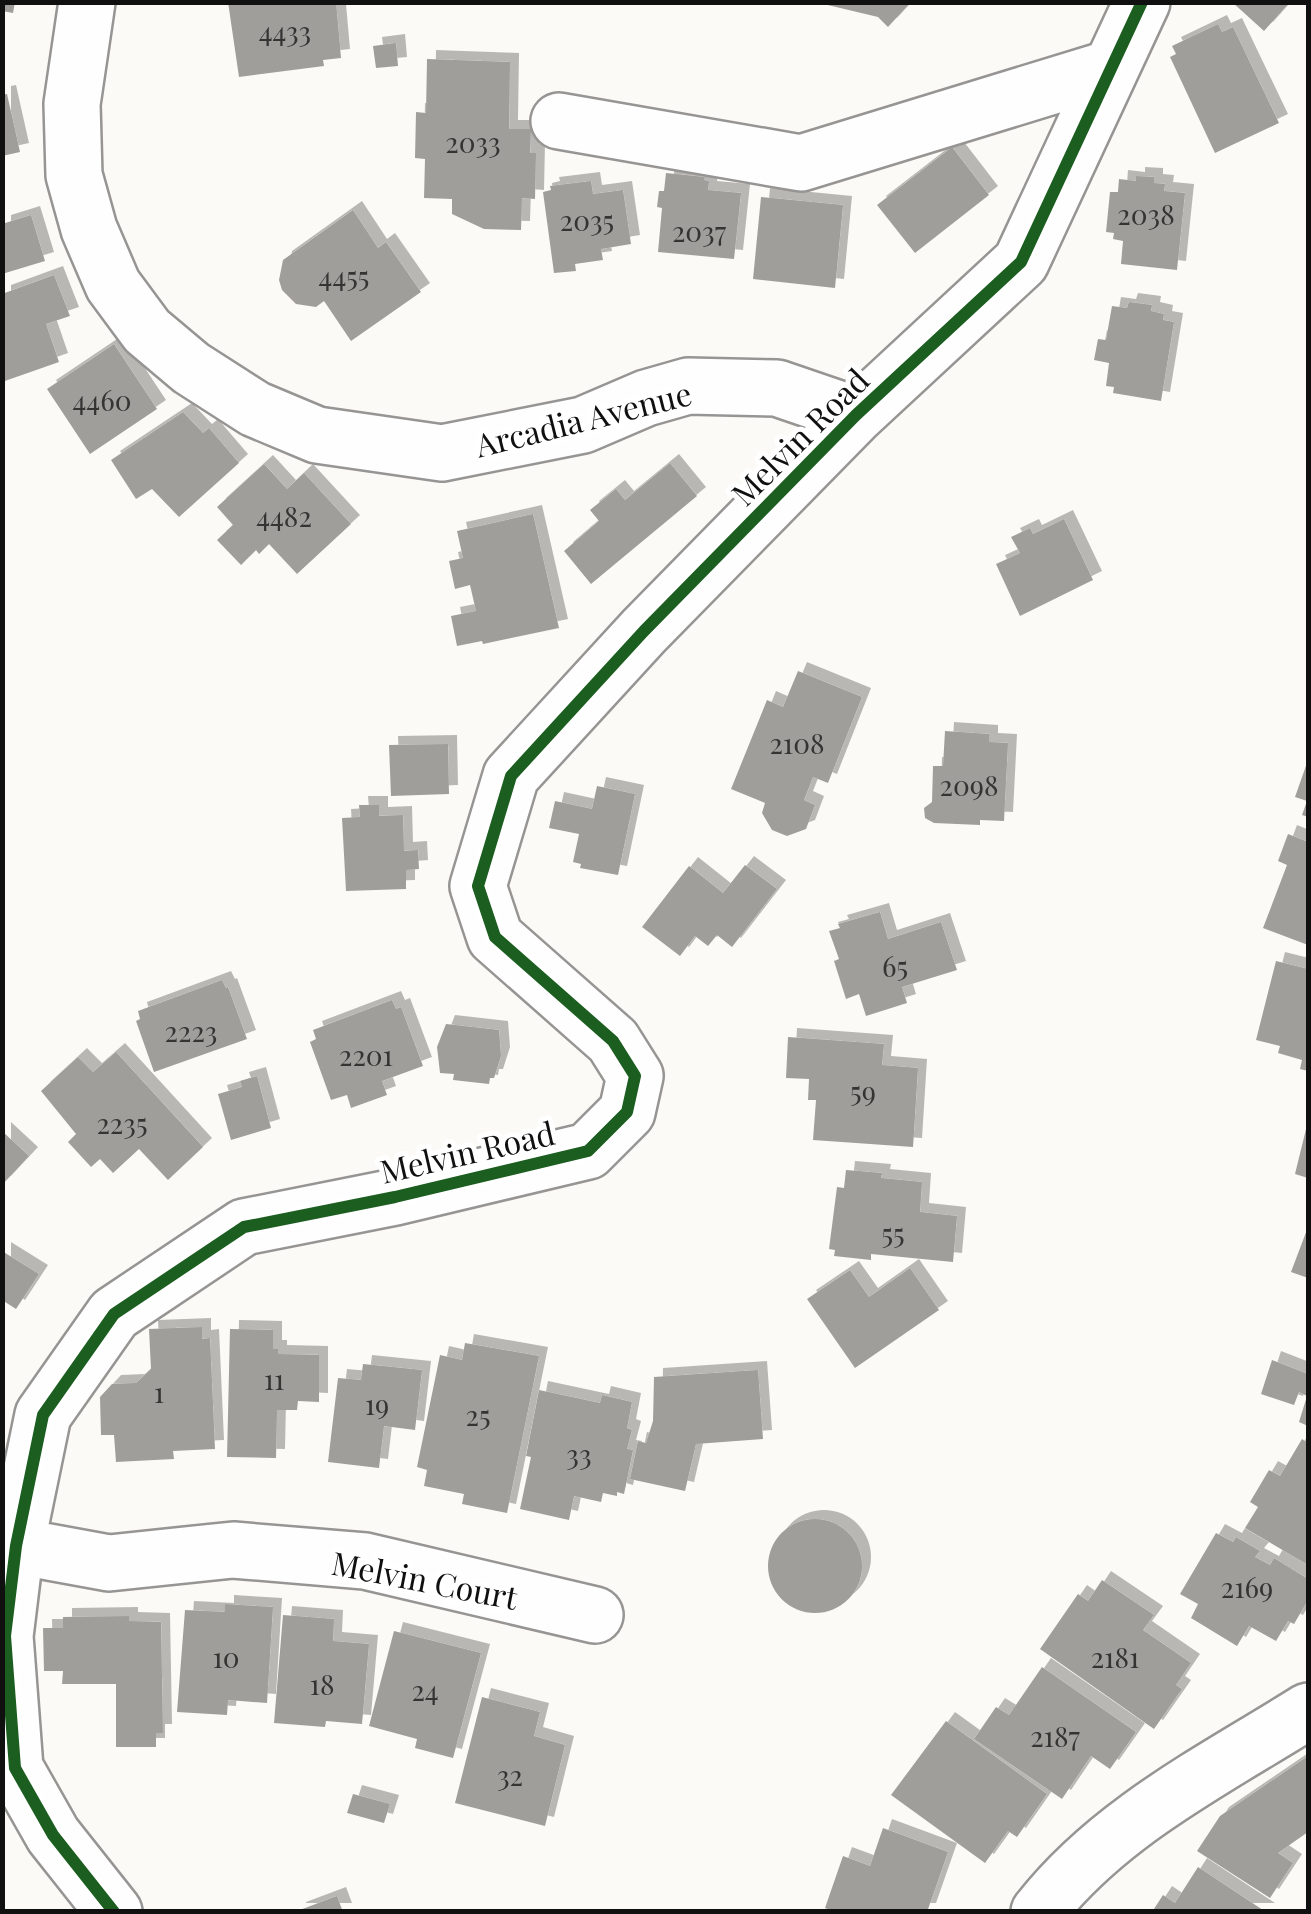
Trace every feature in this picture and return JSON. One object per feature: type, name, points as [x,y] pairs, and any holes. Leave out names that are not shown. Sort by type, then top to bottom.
[{"type":"street","name":"Arcadia Avenue","points":[[88,2],[72,104],[74,175],[89,229],[113,285],[147,331],[190,368],[255,409],[316,435],[442,453],[584,425],[646,398],[688,386],[777,388],[856,416]]},
{"type":"street","name":"Melvin Road","points":[[114,1912],[53,1835],[15,1768],[5,1636],[16,1546],[43,1415],[114,1314],[244,1227],[395,1197],[588,1151],[627,1112],[634,1076],[613,1041],[495,936],[478,886],[511,776],[644,631],[856,416],[1021,262],[1142,2]]},
{"type":"street","points":[[559,122],[801,164],[1112,68]]},
{"type":"street","name":"Melvin Court","points":[[16,1546],[108,1562],[233,1550],[365,1561],[595,1615]]},
{"type":"street","points":[[1040,1912],[1065,1878],[1137,1818],[1308,1711]]},
{"type":"building","points":[[2,2],[15,2],[13,13],[2,11]]},
{"type":"building","points":[[228,2],[336,2],[341,58],[323,60],[324,66],[239,77]]},
{"type":"building","points":[[815,2],[911,2],[888,27],[878,17]]},
{"type":"building","points":[[1232,2],[1290,2],[1264,31]]},
{"type":"building","points":[[1218,24],[1222,32],[1233,27],[1279,123],[1215,153],[1170,57],[1176,54],[1172,46]]},
{"type":"building","points":[[396,43],[398,66],[376,68],[373,46]]},
{"type":"building","points":[[427,59],[510,62],[509,129],[531,129],[530,153],[536,153],[535,199],[522,198],[521,230],[484,229],[452,214],[452,199],[424,198],[425,159],[415,158],[416,112],[426,113]]},
{"type":"building","points":[[7,94],[20,152],[2,156],[2,95]]},
{"type":"building","points":[[952,147],[989,195],[915,253],[877,205]]},
{"type":"building","points":[[666,173],[705,177],[708,190],[741,193],[734,259],[658,252],[662,208],[657,207]]},
{"type":"building","points":[[1136,176],[1154,177],[1154,183],[1165,184],[1164,191],[1185,193],[1177,270],[1121,264],[1123,241],[1106,232],[1110,192],[1118,192],[1119,179],[1136,181]]},
{"type":"building","points":[[591,181],[593,194],[623,190],[631,244],[601,249],[603,260],[575,264],[576,271],[554,273],[543,192],[551,190],[550,186]]},
{"type":"building","points":[[761,197],[843,205],[835,288],[753,279]]},
{"type":"building","points":[[353,210],[378,248],[386,242],[421,292],[351,341],[324,301],[316,307],[296,304],[282,290],[279,280],[283,260]]},
{"type":"building","points":[[31,215],[45,261],[2,274],[2,224]]},
{"type":"building","points":[[54,275],[70,316],[46,324],[59,362],[2,382],[2,294]]},
{"type":"building","points":[[1129,302],[1152,305],[1151,311],[1174,322],[1161,401],[1113,393],[1114,387],[1106,386],[1109,363],[1094,360],[1098,339],[1106,340],[1112,306],[1127,308]]},
{"type":"building","points":[[114,344],[157,409],[90,454],[47,389]]},
{"type":"building","points":[[183,412],[203,433],[209,428],[239,463],[179,517],[152,489],[136,499],[111,460]]},
{"type":"building","points":[[670,463],[697,496],[591,584],[564,551],[599,521],[590,510],[616,489],[625,500]]},
{"type":"building","points":[[264,464],[287,489],[304,473],[351,524],[297,574],[269,544],[241,565],[217,540],[233,525],[217,507]]},
{"type":"building","points":[[533,514],[559,628],[457,646],[451,616],[476,611],[470,585],[455,589],[449,561],[463,558],[457,531]]},
{"type":"building","points":[[1064,519],[1093,580],[1020,616],[996,564],[1020,553],[1011,537],[1030,528],[1033,534]]},
{"type":"building","points":[[798,671],[862,697],[828,783],[813,777],[804,800],[815,805],[806,829],[787,836],[772,830],[762,813],[765,803],[731,789],[767,700],[783,707]]},
{"type":"building","points":[[945,731],[989,734],[989,742],[1008,743],[1004,821],[980,820],[980,825],[934,823],[925,818],[924,808],[932,802],[933,766],[943,766]]},
{"type":"building","points":[[448,744],[449,794],[391,796],[389,745]]},
{"type":"building","points":[[1308,760],[1308,817],[1302,815],[1307,801],[1295,797]]},
{"type":"building","points":[[597,786],[635,794],[618,875],[580,868],[581,864],[573,862],[579,834],[549,828],[555,801],[592,809]]},
{"type":"building","points":[[359,805],[379,805],[379,816],[403,815],[404,851],[418,850],[419,869],[406,870],[406,889],[346,891],[342,818],[360,817]]},
{"type":"building","points":[[1288,834],[1308,842],[1308,945],[1263,928],[1287,865],[1278,861]]},
{"type":"building","points":[[745,865],[777,889],[732,947],[717,935],[708,946],[695,936],[680,956],[642,927],[689,866],[723,893]]},
{"type":"building","points":[[880,912],[888,939],[941,922],[957,970],[902,987],[907,1003],[866,1016],[859,994],[846,999],[829,931],[840,928],[838,924]]},
{"type":"building","points":[[1276,961],[1308,969],[1308,1071],[1300,1069],[1302,1060],[1278,1053],[1280,1046],[1256,1040]]},
{"type":"building","points":[[222,980],[247,1039],[154,1072],[136,1021],[140,1019],[138,1011]]},
{"type":"building","points":[[392,1000],[396,1009],[401,1007],[423,1066],[382,1081],[387,1095],[351,1108],[347,1095],[331,1100],[310,1042],[316,1039],[313,1030]]},
{"type":"building","points":[[446,1024],[499,1030],[501,1056],[489,1084],[453,1080],[454,1074],[440,1073],[437,1047]]},
{"type":"building","points":[[788,1037],[884,1044],[882,1065],[918,1068],[913,1147],[813,1140],[816,1100],[808,1100],[809,1079],[786,1078]]},
{"type":"building","points":[[116,1052],[203,1147],[168,1180],[139,1149],[113,1173],[100,1159],[91,1167],[68,1142],[76,1134],[41,1091],[78,1057],[93,1072]]},
{"type":"building","points":[[257,1076],[271,1128],[231,1140],[218,1094],[242,1087],[240,1081]]},
{"type":"building","points":[[1308,1125],[1308,1178],[1295,1174]]},
{"type":"building","points":[[2,1131],[29,1156],[2,1185]]},
{"type":"building","points":[[846,1170],[922,1182],[920,1212],[957,1216],[953,1262],[871,1254],[871,1260],[834,1256],[835,1250],[829,1249],[837,1187],[844,1188]]},
{"type":"building","points":[[1308,1227],[1308,1278],[1291,1272]]},
{"type":"building","points":[[2,1251],[39,1274],[16,1309],[2,1300]]},
{"type":"building","points":[[910,1268],[939,1310],[855,1368],[807,1299],[850,1270],[869,1297]]},
{"type":"building","points":[[202,1327],[202,1339],[210,1338],[215,1449],[173,1451],[174,1459],[116,1462],[114,1435],[101,1435],[100,1397],[112,1384],[136,1383],[151,1369],[149,1329]]},
{"type":"building","points":[[230,1329],[273,1330],[273,1349],[278,1349],[278,1354],[319,1355],[319,1402],[298,1401],[297,1410],[277,1410],[276,1458],[227,1457]]},
{"type":"building","points":[[465,1343],[539,1356],[507,1513],[462,1504],[464,1494],[424,1486],[427,1470],[417,1467],[440,1355],[462,1360]]},
{"type":"building","points":[[1272,1360],[1308,1374],[1308,1426],[1299,1422],[1307,1396],[1299,1392],[1294,1405],[1261,1394]]},
{"type":"building","points":[[363,1364],[422,1370],[415,1430],[384,1426],[379,1468],[328,1462],[338,1378],[361,1380]]},
{"type":"building","points":[[758,1370],[763,1439],[696,1444],[685,1491],[630,1479],[638,1441],[646,1443],[653,1421],[654,1377]]},
{"type":"building","points":[[539,1390],[600,1403],[602,1395],[632,1402],[627,1449],[633,1450],[624,1494],[603,1493],[601,1502],[574,1496],[569,1520],[520,1509]]},
{"type":"building","points":[[1302,1439],[1308,1443],[1308,1565],[1245,1528],[1258,1507],[1250,1502],[1269,1470],[1280,1476]]},
{"type":"building","points":[[815,1519],[833,1523],[848,1533],[858,1548],[862,1566],[858,1584],[848,1599],[833,1609],[815,1613],[797,1609],[782,1599],[772,1584],[768,1566],[772,1548],[782,1533],[797,1523]]},
{"type":"building","points":[[1216,1533],[1233,1542],[1236,1537],[1260,1551],[1255,1557],[1270,1565],[1274,1558],[1308,1579],[1308,1600],[1294,1624],[1288,1621],[1276,1641],[1249,1626],[1237,1646],[1191,1618],[1198,1604],[1180,1594]]},
{"type":"building","points":[[1102,1580],[1154,1615],[1143,1630],[1191,1663],[1176,1685],[1182,1689],[1154,1729],[1040,1649],[1078,1594],[1088,1601]]},
{"type":"building","points":[[225,1604],[273,1607],[267,1703],[228,1700],[227,1715],[177,1712],[185,1610],[225,1612]]},
{"type":"building","points":[[283,1615],[334,1619],[333,1641],[369,1644],[362,1724],[326,1721],[325,1727],[274,1723]]},
{"type":"building","points":[[129,1616],[129,1621],[161,1622],[163,1733],[156,1733],[156,1747],[116,1747],[116,1684],[62,1684],[63,1671],[44,1671],[43,1628],[63,1628],[63,1617]]},
{"type":"building","points":[[394,1631],[481,1653],[453,1758],[415,1748],[417,1739],[369,1726]]},
{"type":"building","points":[[1042,1667],[1136,1732],[1110,1769],[1091,1756],[1062,1799],[974,1739],[996,1707],[1009,1715]]},
{"type":"building","points":[[482,1697],[540,1712],[534,1736],[565,1745],[545,1826],[455,1803]]},
{"type":"building","points":[[946,1721],[1047,1794],[1017,1837],[1008,1831],[985,1863],[891,1795]]},
{"type":"building","points":[[1308,1756],[1308,1832],[1278,1853],[1293,1863],[1270,1898],[1197,1851],[1220,1816]]},
{"type":"building","points":[[353,1794],[390,1804],[384,1823],[347,1813]]},
{"type":"building","points":[[883,1828],[948,1852],[927,1912],[834,1912],[825,1908],[843,1856],[870,1866]]},
{"type":"building","points":[[1198,1867],[1266,1912],[1152,1912],[1163,1895],[1175,1903]]},
{"type":"building","points":[[337,1896],[343,1912],[297,1912],[297,1911]]},
{"type":"cycle path","points":[[114,1912],[53,1835],[15,1768],[5,1636],[16,1546],[43,1415],[114,1314],[244,1227],[395,1197],[588,1151],[627,1112],[635,1076],[613,1041],[495,937],[478,886],[511,776],[644,631],[856,415],[1021,262],[1142,2]]}]
